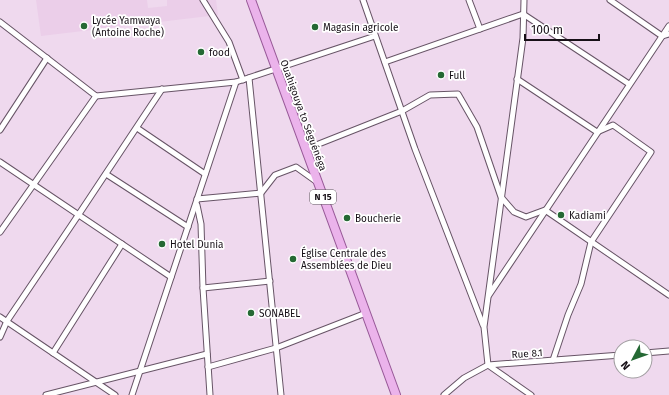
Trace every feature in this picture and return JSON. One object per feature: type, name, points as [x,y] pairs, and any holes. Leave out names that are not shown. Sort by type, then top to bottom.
[{"type":"main road","name":"Ouahigouya to Séguénéga","points":[[251,0],[396,395]]},
{"type":"street","points":[[203,0],[229,42],[243,80]]},
{"type":"street","points":[[362,0],[446,230],[484,327]]},
{"type":"street","points":[[469,0],[480,29]]},
{"type":"street","points":[[524,0],[523,38],[484,327],[488,365],[531,395]]},
{"type":"street","points":[[610,0],[662,36]]},
{"type":"street","points":[[385,62],[523,14]]},
{"type":"street","points":[[523,14],[629,84]]},
{"type":"street","points":[[1,26],[47,58],[96,96],[236,82],[375,36]]},
{"type":"street","points":[[488,296],[669,26]]},
{"type":"street","points":[[662,36],[669,34]]},
{"type":"street","points":[[0,130],[47,58]]},
{"type":"street","points":[[250,78],[281,395]]},
{"type":"street","points":[[517,79],[597,132]]},
{"type":"street","points":[[132,395],[236,82]]},
{"type":"street","points":[[0,337],[7,321],[162,89]]},
{"type":"street","points":[[306,149],[402,111],[430,95],[458,94],[476,127],[502,197],[514,212],[526,217],[545,210]]},
{"type":"street","points":[[0,232],[96,96]]},
{"type":"street","points":[[553,360],[580,284],[591,242],[651,152],[613,125],[597,132]]},
{"type":"street","points":[[136,128],[205,174]]},
{"type":"street","points":[[0,162],[171,277]]},
{"type":"street","points":[[197,202],[261,193],[275,175],[296,168],[318,183]]},
{"type":"street","points":[[106,174],[188,227]]},
{"type":"street","points":[[197,202],[201,224],[203,288],[210,395]]},
{"type":"street","points":[[545,210],[669,295]]},
{"type":"street","points":[[53,353],[122,244]]},
{"type":"street","points":[[203,288],[270,282]]},
{"type":"street","points":[[208,367],[276,348],[366,313]]},
{"type":"street","points":[[0,316],[115,395]]},
{"type":"street","points":[[653,352],[669,351]]},
{"type":"street","points":[[46,395],[207,354]]},
{"type":"street","name":"Rue 8.1","points":[[444,395],[464,378],[488,365],[613,356]]},
{"type":"shaded area","name":"Lycée Yamwaya (Antoine Roche)","points":[[36,0],[147,0],[148,8],[167,6],[167,0],[216,0],[218,15],[41,36]]},
{"type":"place","name":"Lycée Yamwaya (Antoine Roche)","points":[[84,26]]},
{"type":"place","name":"Magasin agricole","points":[[315,27]]},
{"type":"place","name":"food","points":[[201,52]]},
{"type":"place","name":"Full","points":[[441,75]]},
{"type":"place","name":"Kadiami","points":[[561,215]]},
{"type":"place","name":"Boucherie","points":[[347,218]]},
{"type":"place","name":"Hotel Dunia","points":[[162,244]]},
{"type":"place","name":"Église Centrale des Assemblées de Dieu","points":[[293,259]]},
{"type":"place","name":"SONABEL","points":[[251,313]]}]
